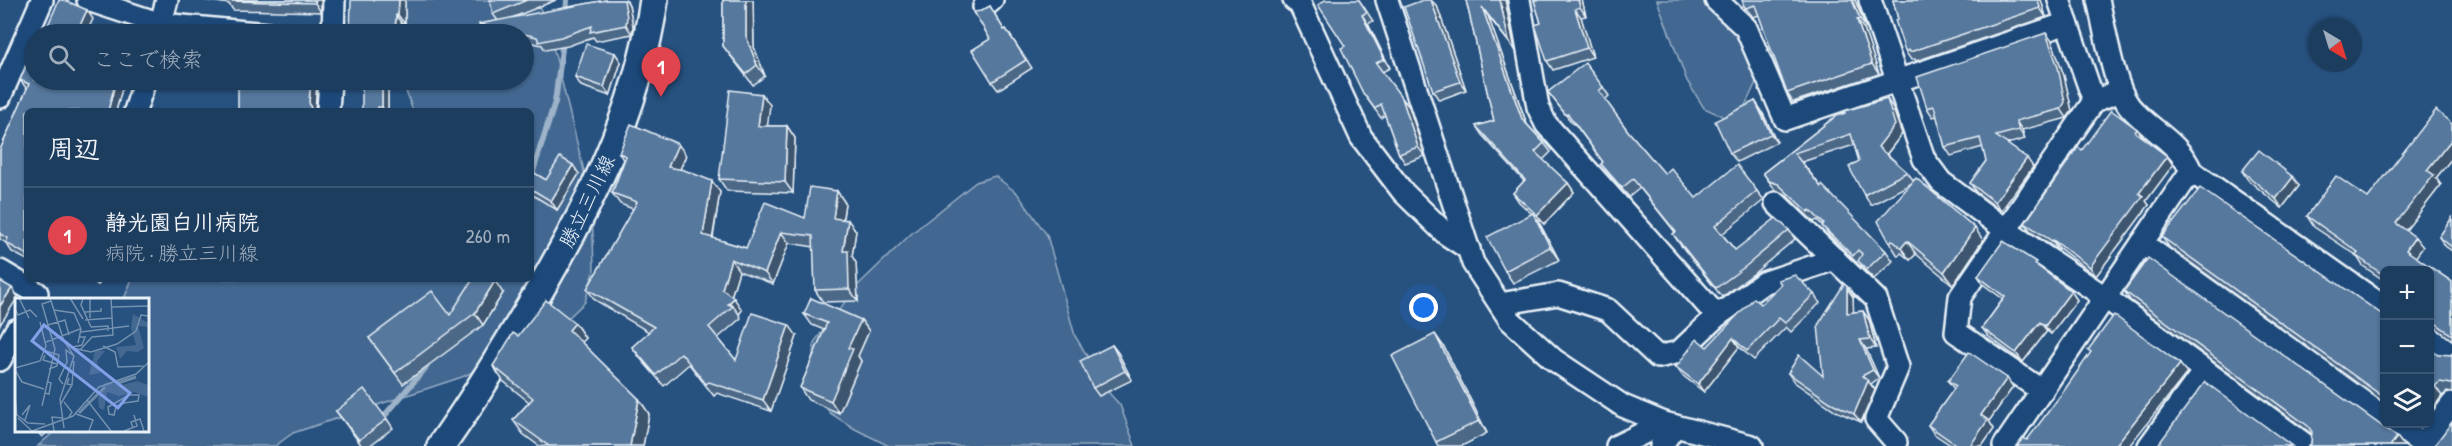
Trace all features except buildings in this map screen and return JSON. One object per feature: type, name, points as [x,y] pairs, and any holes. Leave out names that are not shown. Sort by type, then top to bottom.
[{"type":"main road","name":"勝立三川線","points":[[441,446],[474,400],[550,275],[593,193],[628,113],[649,39],[654,0]]},
{"type":"street","points":[[32,24],[42,0]]},
{"type":"street","points":[[88,0],[148,24]]},
{"type":"street","points":[[161,24],[167,0]]},
{"type":"street","points":[[333,24],[334,0]]},
{"type":"street","points":[[1294,0],[1300,4],[1361,137],[1403,192],[1446,234],[1469,249]]},
{"type":"street","points":[[1387,0],[1473,263],[1510,320],[1554,360],[1623,406],[1669,425],[1752,446]]},
{"type":"street","points":[[1519,0],[1538,107],[1546,124],[1717,316]]},
{"type":"street","points":[[1716,0],[1746,28],[1785,119],[2067,23]]},
{"type":"street","points":[[1870,0],[1924,159],[1941,182],[2007,231],[2106,298],[2204,370],[2297,443]]},
{"type":"street","points":[[2060,0],[2094,101]]},
{"type":"street","points":[[2098,0],[2120,91],[2130,106],[2186,158],[2190,171],[2380,304]]},
{"type":"street","points":[[0,97],[24,42]]},
{"type":"street","points":[[136,108],[142,90]]},
{"type":"street","points":[[328,108],[329,90]]},
{"type":"street","points":[[2042,391],[1956,332],[1960,297],[2094,101],[2120,91]]},
{"type":"street","points":[[2004,446],[2190,171]]},
{"type":"street","points":[[1776,203],[1876,299],[1898,367],[1876,419],[1894,445]]},
{"type":"street","points":[[2142,243],[2380,413]]},
{"type":"street","points":[[1500,304],[1558,294],[1608,310],[1658,357],[1679,352],[1717,316],[1763,283],[1835,259]]},
{"type":"street","points":[[0,271],[38,290]]},
{"type":"street","points":[[0,360],[15,332]]},
{"type":"street","points":[[2434,341],[2452,354]]},
{"type":"street","points":[[2149,446],[2204,370]]},
{"type":"street","points":[[2400,428],[2422,445],[2452,404]]},
{"type":"street","points":[[1617,446],[1669,425]]},
{"type":"street","points":[[1661,446],[1669,425]]},
{"type":"shaded area","points":[[370,0],[537,0],[550,34],[592,203],[594,270],[585,302],[549,336],[462,377],[293,433],[275,446],[38,446],[55,431],[148,431],[148,298],[124,298],[131,282],[534,282],[534,108],[412,108],[406,90],[534,90],[534,24],[380,24]]},
{"type":"shaded area","points":[[1657,0],[1734,0],[1753,43],[1758,78],[1744,108],[1724,117],[1704,108],[1687,81]]},
{"type":"shaded area","points":[[995,176],[1017,193],[1047,235],[1075,336],[1110,394],[1120,405],[1135,446],[889,446],[830,413],[815,393],[809,378],[815,341],[858,285],[912,233],[976,182]]},
{"type":"waterway","points":[[566,16],[567,0]]},
{"type":"waterway","points":[[534,168],[555,102],[563,41]]},
{"type":"waterway","points":[[381,420],[427,366]]},
{"type":"place","name":"静光園白川病院","points":[[661,97]]}]
